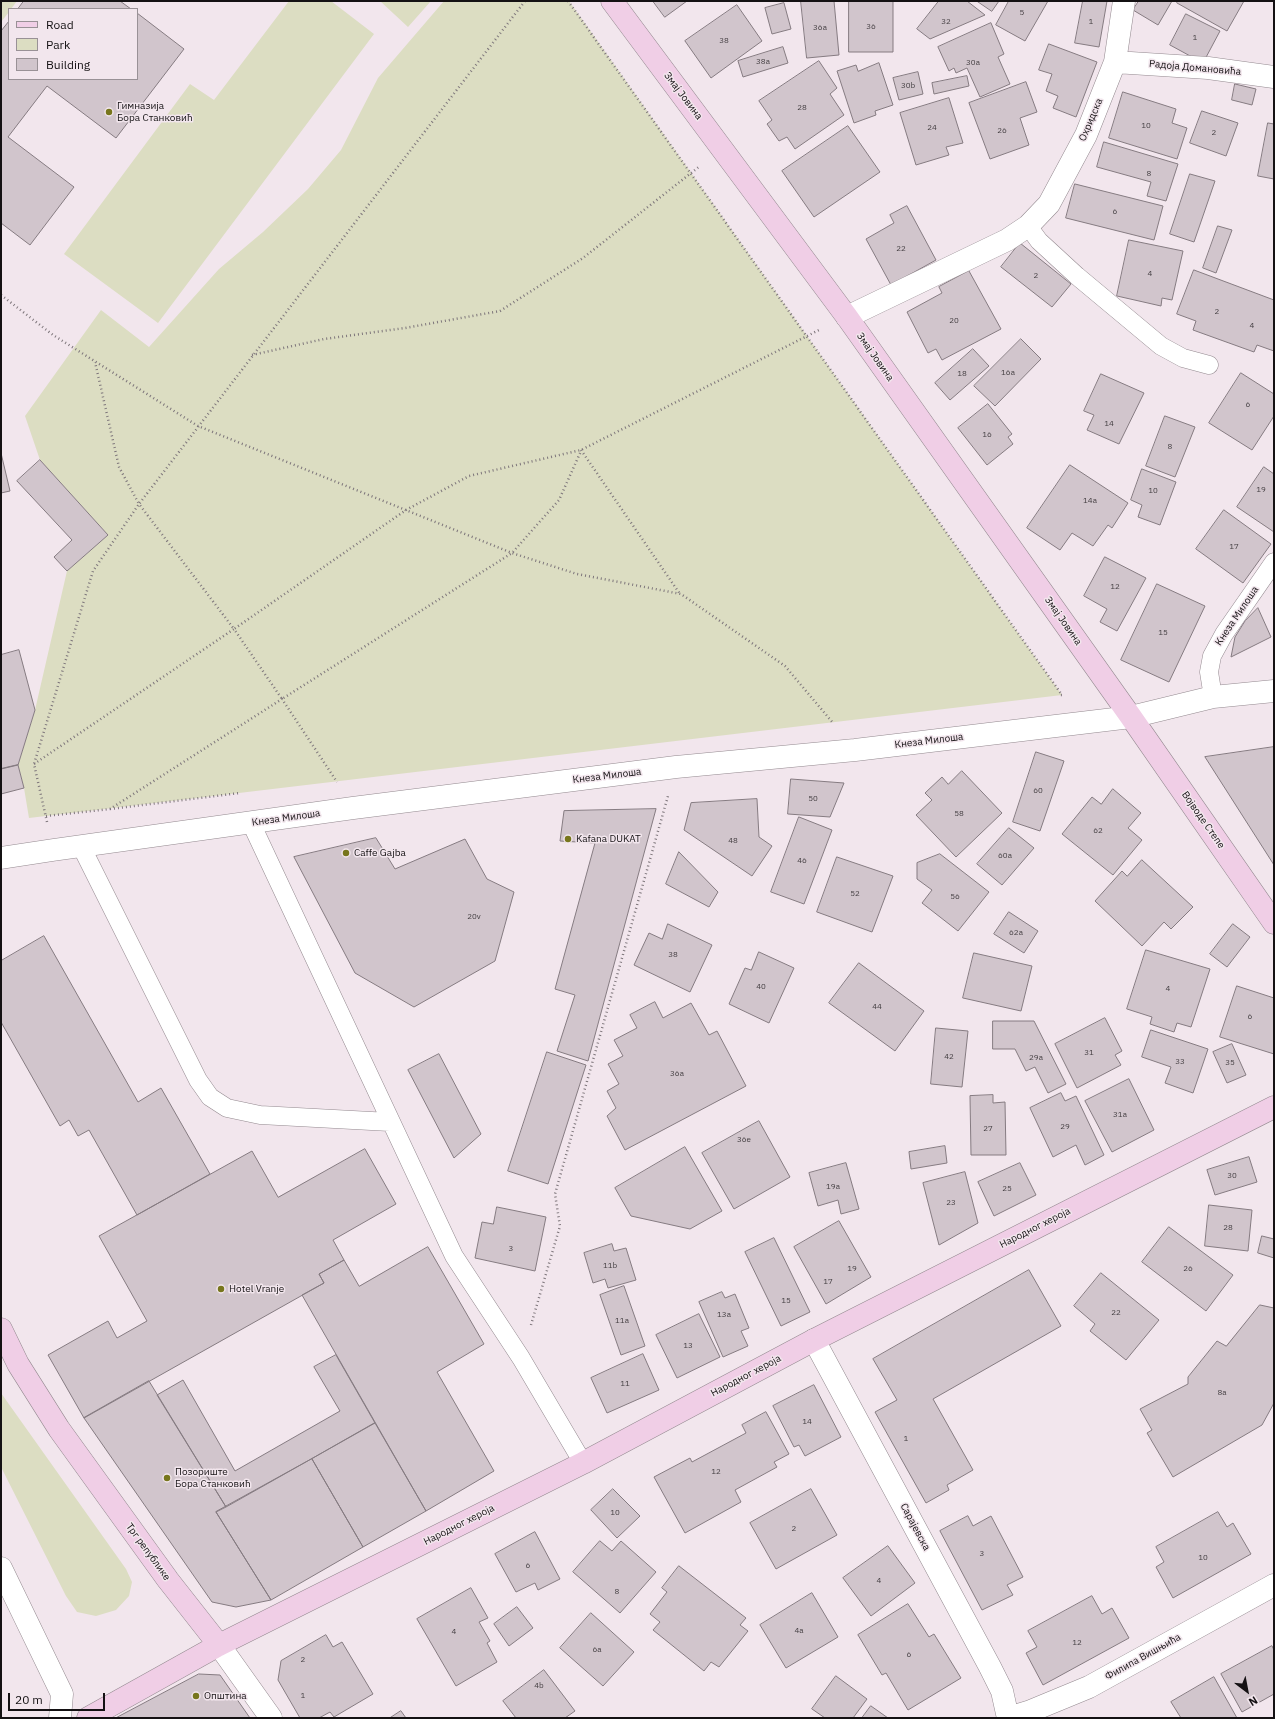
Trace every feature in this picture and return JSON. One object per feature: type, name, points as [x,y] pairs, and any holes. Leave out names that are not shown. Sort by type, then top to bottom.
[{"type":"street","name":"Змај Јовина","points":[[612,1],[847,317],[1131,717]]},
{"type":"street","name":"Охридска","points":[[847,317],[1007,240],[1028,226],[1049,204],[1086,136],[1115,62],[1124,1]]},
{"type":"street","name":"Радоја Домановића","points":[[1115,62],[1208,68],[1274,76]]},
{"type":"street","name":"Кнеза Милоша","points":[[1,858],[353,808],[676,768],[855,750],[1131,717],[1213,697],[1274,690]]},
{"type":"street","name":"Војводе Степе","points":[[1131,717],[1274,923]]},
{"type":"street","name":"Народног хероја","points":[[219,1645],[583,1463],[814,1340],[1274,1108]]},
{"type":"street","name":"Трг републике","points":[[1,1329],[18,1364],[59,1429],[168,1580],[219,1645]]},
{"type":"street","name":"Сарајевска","points":[[814,1340],[990,1667],[1002,1691],[1008,1718]]},
{"type":"street","points":[[1,1568],[62,1694],[60,1718]]},
{"type":"street","name":"Филипа Вишњића","points":[[1008,1718],[1031,1711],[1089,1687],[1274,1585]]},
{"type":"street","points":[[88,1718],[219,1645],[271,1718]]},
{"type":"lane","points":[[1028,226],[1039,241],[1077,276],[1161,346],[1183,358],[1209,365]]},
{"type":"lane","name":"Кнеза Милоша","points":[[1213,697],[1209,672],[1212,656],[1224,634],[1274,562]]},
{"type":"lane","points":[[251,823],[454,1256],[521,1358],[583,1463]]},
{"type":"lane","points":[[81,846],[198,1080],[210,1097],[227,1108],[260,1115],[390,1122]]},
{"type":"path","points":[[53,850],[34,764],[93,572],[139,504],[252,354],[525,1]]},
{"type":"path","points":[[568,1],[1062,695],[1054,696]]},
{"type":"path","points":[[252,354],[324,339],[405,328],[500,311],[583,258],[722,148]]},
{"type":"path","points":[[1,295],[53,335],[198,426],[512,553],[577,574],[681,594]]},
{"type":"path","points":[[34,764],[234,629],[406,510],[469,476],[581,450],[847,317]]},
{"type":"path","points":[[95,361],[120,468],[139,504],[234,629],[282,698],[353,808]]},
{"type":"path","points":[[46,816],[110,809],[282,698],[512,553],[559,500],[581,450]]},
{"type":"path","points":[[581,450],[681,594],[785,666],[833,723],[825,724]]},
{"type":"path","points":[[521,1358],[560,1226],[555,1194],[676,768]]},
{"type":"green space","points":[[1,1],[17,1],[12,8],[8,8],[8,13],[1,22]]},
{"type":"green space","points":[[289,1],[331,1],[374,34],[158,323],[64,254],[190,84],[214,100]]},
{"type":"green space","points":[[380,1],[431,1],[408,27]]},
{"type":"green space","points":[[444,1],[569,1],[1062,695],[29,818],[24,788],[18,765],[35,710],[67,571],[108,535],[40,460],[25,416],[101,310],[149,347],[219,269],[263,232],[308,189],[341,150],[378,78]]},
{"type":"green space","points":[[1,1393],[126,1569],[132,1582],[129,1596],[116,1610],[96,1616],[77,1612],[66,1596],[1,1467]]},
{"type":"building","points":[[24,1],[120,1],[130,8],[19,8]]},
{"type":"building","points":[[653,1],[687,1],[665,17]]},
{"type":"building","points":[[801,1],[834,1],[839,55],[807,58]]},
{"type":"building","points":[[849,1],[893,1],[893,52],[849,52]]},
{"type":"building","points":[[939,1],[967,1],[985,15],[930,39],[917,29]]},
{"type":"building","points":[[977,1],[999,1],[992,11]]},
{"type":"building","points":[[1009,1],[1048,1],[1025,41],[996,25]]},
{"type":"building","points":[[1083,1],[1107,1],[1099,47],[1075,43]]},
{"type":"building","points":[[1139,1],[1172,1],[1158,25],[1133,10]]},
{"type":"building","points":[[1178,1],[1244,1],[1227,31],[1177,3]]},
{"type":"building","points":[[784,3],[791,29],[772,34],[765,8]]},
{"type":"building","points":[[737,5],[762,41],[711,78],[685,41]]},
{"type":"building","name":"Гимназија Бора Станковић","points":[[138,14],[184,49],[116,138],[47,86],[8,137],[74,187],[30,245],[1,223],[1,31],[8,22],[8,80],[138,80]]},
{"type":"building","points":[[1186,14],[1220,31],[1203,63],[1170,45]]},
{"type":"building","points":[[991,23],[1004,54],[998,57],[1010,84],[980,97],[967,68],[956,73],[954,68],[949,71],[938,47]]},
{"type":"building","points":[[1049,44],[1097,62],[1076,117],[1053,108],[1058,96],[1046,91],[1052,74],[1039,70]]},
{"type":"building","points":[[783,47],[788,63],[743,77],[738,61]]},
{"type":"building","points":[[819,61],[837,88],[830,94],[844,115],[795,149],[787,137],[779,141],[767,124],[772,120],[759,101]]},
{"type":"building","points":[[879,63],[893,105],[875,111],[876,115],[854,123],[837,71],[856,65],[858,71]]},
{"type":"building","points":[[918,72],[923,94],[899,100],[893,78]]},
{"type":"building","points":[[967,76],[969,86],[934,94],[932,83]]},
{"type":"building","points":[[1026,82],[1037,112],[1020,118],[1029,145],[990,159],[969,103]]},
{"type":"building","points":[[1235,84],[1256,89],[1252,105],[1232,100]]},
{"type":"building","points":[[1123,92],[1176,109],[1172,123],[1187,128],[1177,159],[1109,138]]},
{"type":"building","points":[[949,98],[963,143],[946,147],[949,155],[916,165],[900,113]]},
{"type":"building","points":[[1202,111],[1238,123],[1226,156],[1190,143]]},
{"type":"building","points":[[1268,123],[1274,124],[1274,179],[1258,176]]},
{"type":"building","points":[[848,126],[880,172],[814,217],[782,171]]},
{"type":"building","points":[[1104,142],[1178,164],[1166,201],[1147,196],[1151,182],[1097,167]]},
{"type":"building","points":[[1190,174],[1215,181],[1194,242],[1170,234]]},
{"type":"building","points":[[1075,184],[1163,206],[1154,240],[1066,218]]},
{"type":"building","points":[[907,206],[936,260],[891,285],[866,239],[894,223],[890,215]]},
{"type":"building","points":[[1218,226],[1232,230],[1216,273],[1203,268]]},
{"type":"building","points":[[1129,240],[1183,251],[1172,300],[1162,298],[1161,306],[1117,296]]},
{"type":"building","points":[[1020,243],[1071,284],[1052,307],[1001,267]]},
{"type":"building","points":[[1194,270],[1274,300],[1274,351],[1257,345],[1254,352],[1193,330],[1196,321],[1177,314]]},
{"type":"building","points":[[969,271],[1001,329],[942,360],[936,349],[928,353],[907,312],[942,293],[939,287]]},
{"type":"building","points":[[1021,339],[1041,359],[995,406],[974,386]]},
{"type":"building","points":[[973,349],[989,366],[950,400],[935,383]]},
{"type":"building","points":[[1241,373],[1274,394],[1274,416],[1252,450],[1209,423]]},
{"type":"building","points":[[1101,374],[1144,393],[1119,444],[1087,430],[1094,415],[1084,411]]},
{"type":"building","points":[[988,404],[1012,434],[1008,437],[1013,444],[987,465],[958,428]]},
{"type":"building","points":[[1165,416],[1195,427],[1175,477],[1146,466]]},
{"type":"building","points":[[1,453],[10,491],[1,493]]},
{"type":"building","points":[[40,460],[108,535],[67,571],[54,557],[72,540],[17,481]]},
{"type":"building","points":[[1070,465],[1128,503],[1112,528],[1108,525],[1093,546],[1072,533],[1060,550],[1027,528]]},
{"type":"building","points":[[1264,467],[1274,474],[1274,532],[1237,507]]},
{"type":"building","points":[[1142,469],[1176,482],[1160,525],[1138,517],[1142,505],[1131,500]]},
{"type":"building","points":[[1224,510],[1271,544],[1243,583],[1196,549]]},
{"type":"building","points":[[1105,557],[1146,578],[1117,631],[1100,622],[1107,609],[1084,596]]},
{"type":"building","points":[[1157,584],[1205,606],[1169,682],[1121,660]]},
{"type":"building","points":[[1258,608],[1271,637],[1231,657],[1235,637],[1245,621]]},
{"type":"building","points":[[19,650],[35,710],[18,765],[1,769],[1,655]]},
{"type":"building","points":[[1274,747],[1274,865],[1205,757]]},
{"type":"building","points":[[1036,752],[1064,761],[1040,831],[1013,822]]},
{"type":"building","points":[[18,765],[24,788],[1,794],[1,769]]},
{"type":"building","points":[[962,771],[1002,813],[956,857],[916,815],[932,800],[925,793],[942,777],[948,784]]},
{"type":"building","points":[[791,779],[844,783],[830,817],[788,814]]},
{"type":"building","points":[[1113,789],[1141,813],[1128,828],[1142,840],[1113,875],[1062,834],[1092,797],[1101,804]]},
{"type":"building","points":[[757,799],[759,837],[772,846],[752,876],[684,830],[691,803]]},
{"type":"building","points":[[656,809],[588,1061],[557,1051],[575,995],[555,989],[595,843],[560,841],[564,811]]},
{"type":"building","points":[[799,817],[832,830],[804,904],[771,892]]},
{"type":"building","points":[[1009,828],[1034,848],[1002,885],[977,864]]},
{"type":"building","points":[[376,838],[395,869],[465,839],[487,879],[514,892],[495,961],[414,1007],[355,973],[294,857]]},
{"type":"building","points":[[679,852],[718,892],[709,907],[666,884]]},
{"type":"building","points":[[940,854],[989,892],[958,931],[922,903],[932,890],[917,879],[917,863]]},
{"type":"building","points":[[837,857],[893,876],[872,932],[817,912]]},
{"type":"building","points":[[1142,860],[1193,907],[1171,929],[1164,922],[1142,946],[1095,901],[1122,871],[1127,876]]},
{"type":"building","points":[[1009,912],[1038,931],[1024,953],[994,934]]},
{"type":"building","points":[[668,924],[712,945],[690,992],[634,965],[649,933],[662,939]]},
{"type":"building","points":[[1233,924],[1250,937],[1227,967],[1210,954]]},
{"type":"building","points":[[44,936],[138,1102],[161,1088],[210,1174],[137,1215],[89,1130],[78,1136],[69,1120],[60,1126],[1,1022],[1,961]]},
{"type":"building","points":[[1146,950],[1210,969],[1191,1027],[1177,1023],[1174,1032],[1150,1024],[1152,1017],[1127,1009]]},
{"type":"building","points":[[759,952],[794,968],[769,1023],[729,1004],[745,968],[751,970]]},
{"type":"building","points":[[974,953],[1032,966],[1021,1011],[963,998]]},
{"type":"building","points":[[859,963],[924,1011],[895,1051],[829,1003]]},
{"type":"building","points":[[1237,986],[1274,998],[1274,1054],[1220,1037]]},
{"type":"building","points":[[655,1002],[663,1018],[691,1003],[709,1035],[717,1031],[746,1086],[625,1150],[607,1116],[616,1108],[607,1091],[619,1084],[608,1064],[623,1056],[614,1040],[637,1028],[630,1015]]},
{"type":"building","points":[[1105,1018],[1122,1051],[1115,1055],[1121,1065],[1077,1088],[1055,1044]]},
{"type":"building","points":[[993,1021],[1034,1021],[1066,1084],[1048,1093],[1035,1067],[1026,1071],[1015,1049],[993,1049]]},
{"type":"building","points":[[936,1028],[968,1031],[962,1087],[931,1084]]},
{"type":"building","points":[[1151,1030],[1208,1049],[1193,1093],[1165,1083],[1171,1067],[1142,1057]]},
{"type":"building","points":[[1232,1044],[1246,1075],[1227,1083],[1213,1052]]},
{"type":"building","points":[[547,1052],[586,1065],[548,1184],[508,1171]]},
{"type":"building","points":[[439,1054],[481,1134],[454,1158],[408,1070]]},
{"type":"building","points":[[1129,1079],[1154,1130],[1112,1152],[1085,1101]]},
{"type":"building","points":[[1061,1093],[1065,1101],[1076,1096],[1104,1155],[1085,1165],[1076,1145],[1053,1157],[1030,1108]]},
{"type":"building","points":[[993,1095],[993,1103],[1005,1102],[1006,1155],[971,1155],[970,1096]]},
{"type":"building","points":[[759,1121],[790,1177],[734,1209],[702,1153]]},
{"type":"building","points":[[945,1146],[947,1163],[911,1169],[909,1152]]},
{"type":"building","points":[[685,1147],[722,1211],[690,1229],[631,1216],[615,1188]]},
{"type":"building","name":"Hotel Vranje","points":[[365,1149],[396,1204],[333,1240],[344,1260],[319,1274],[324,1283],[84,1418],[48,1355],[108,1321],[117,1338],[147,1321],[99,1236],[252,1151],[278,1197]]},
{"type":"building","points":[[1249,1157],[1257,1182],[1215,1195],[1207,1170]]},
{"type":"building","points":[[846,1163],[859,1209],[841,1214],[838,1200],[818,1206],[809,1173]]},
{"type":"building","points":[[1020,1163],[1036,1195],[994,1216],[978,1182]]},
{"type":"building","points":[[965,1172],[978,1223],[939,1245],[923,1183]]},
{"type":"building","points":[[1209,1205],[1252,1210],[1248,1251],[1205,1246]]},
{"type":"building","points":[[497,1207],[546,1217],[535,1271],[475,1258],[482,1222],[493,1224]]},
{"type":"building","points":[[839,1221],[871,1277],[826,1304],[794,1247]]},
{"type":"building","points":[[1169,1227],[1233,1275],[1206,1311],[1142,1262]]},
{"type":"building","points":[[1262,1236],[1274,1239],[1274,1258],[1258,1253]]},
{"type":"building","points":[[774,1238],[810,1312],[781,1326],[745,1252]]},
{"type":"building","points":[[612,1244],[614,1251],[626,1248],[636,1280],[608,1288],[605,1279],[593,1283],[584,1253]]},
{"type":"building","points":[[428,1247],[484,1344],[437,1372],[494,1471],[426,1511],[302,1295],[324,1283],[319,1274],[344,1260],[359,1286]]},
{"type":"building","points":[[1029,1270],[1061,1326],[933,1399],[973,1470],[947,1485],[949,1490],[926,1503],[875,1412],[897,1400],[873,1359]]},
{"type":"building","points":[[1101,1273],[1159,1320],[1126,1360],[1090,1331],[1095,1324],[1074,1306]]},
{"type":"building","points":[[624,1286],[645,1346],[621,1355],[600,1295]]},
{"type":"building","points":[[722,1292],[725,1298],[735,1294],[749,1328],[741,1331],[748,1346],[723,1357],[699,1302]]},
{"type":"building","points":[[1260,1305],[1274,1308],[1274,1403],[1262,1425],[1173,1477],[1147,1433],[1152,1430],[1140,1409],[1188,1384],[1188,1377],[1217,1341],[1226,1346]]},
{"type":"building","points":[[699,1314],[720,1357],[677,1378],[656,1335]]},
{"type":"building","points":[[643,1354],[659,1390],[607,1413],[591,1378]]},
{"type":"building","points":[[336,1355],[375,1423],[226,1507],[157,1395],[183,1380],[235,1471],[340,1411],[314,1367]]},
{"type":"building","name":"Позориште Бора Станковић","points":[[149,1381],[226,1507],[216,1512],[271,1600],[236,1607],[212,1602],[84,1418]]},
{"type":"building","points":[[814,1385],[841,1437],[805,1456],[799,1445],[794,1447],[773,1406]]},
{"type":"building","points":[[766,1412],[789,1454],[774,1462],[777,1467],[735,1490],[741,1502],[685,1533],[654,1477],[690,1458],[692,1462],[746,1433],[742,1425]]},
{"type":"building","points":[[375,1423],[426,1511],[363,1547],[312,1459]]},
{"type":"building","points":[[312,1459],[363,1547],[271,1600],[216,1512]]},
{"type":"building","points":[[613,1489],[640,1516],[617,1538],[591,1510]]},
{"type":"building","points":[[811,1489],[837,1535],[776,1569],[750,1523]]},
{"type":"building","points":[[1218,1512],[1227,1527],[1233,1523],[1251,1554],[1173,1598],[1156,1567],[1164,1562],[1156,1547]]},
{"type":"building","points":[[968,1516],[973,1526],[991,1516],[1023,1577],[1007,1585],[1013,1595],[982,1610],[940,1531]]},
{"type":"building","points":[[535,1532],[560,1579],[538,1590],[535,1583],[516,1592],[495,1554]]},
{"type":"building","points":[[600,1541],[612,1551],[621,1541],[656,1572],[620,1613],[573,1572]]},
{"type":"building","points":[[888,1546],[915,1583],[871,1616],[843,1578]]},
{"type":"building","points":[[679,1566],[746,1618],[740,1625],[748,1631],[719,1667],[711,1662],[704,1671],[653,1630],[660,1622],[650,1614],[667,1592],[662,1588]]},
{"type":"building","points":[[471,1588],[488,1618],[479,1622],[490,1641],[487,1643],[497,1662],[456,1686],[417,1619]]},
{"type":"building","points":[[812,1593],[838,1637],[786,1668],[760,1625]]},
{"type":"building","points":[[1092,1596],[1102,1614],[1112,1608],[1129,1638],[1043,1685],[1026,1653],[1037,1647],[1028,1631]]},
{"type":"building","points":[[908,1604],[929,1637],[934,1634],[961,1678],[908,1710],[886,1673],[882,1675],[858,1635]]},
{"type":"building","points":[[517,1607],[533,1628],[509,1646],[494,1624]]},
{"type":"building","points":[[591,1613],[634,1652],[603,1686],[560,1648]]},
{"type":"building","points":[[326,1635],[333,1647],[342,1642],[373,1694],[334,1717],[330,1712],[319,1718],[300,1718],[278,1680],[281,1661]]},
{"type":"building","points":[[1272,1646],[1274,1650],[1274,1694],[1242,1712],[1221,1674]]},
{"type":"building","points":[[544,1670],[575,1711],[565,1718],[516,1718],[503,1701]]},
{"type":"building","name":"Општина","points":[[199,1674],[220,1675],[250,1718],[116,1718]]},
{"type":"building","points":[[836,1676],[867,1699],[853,1718],[825,1718],[812,1709]]},
{"type":"building","points":[[1214,1677],[1237,1718],[1181,1718],[1171,1702]]},
{"type":"building","points":[[871,1706],[888,1718],[862,1718]]},
{"type":"building","points":[[401,1711],[406,1718],[390,1718]]},
{"type":"place","name":"Гимназија Бора Станковић","points":[[109,112]]},
{"type":"place","name":"Kafana DUKAT","points":[[568,839]]},
{"type":"place","name":"Caffe Gajba","points":[[346,853]]},
{"type":"place","name":"Hotel Vranje","points":[[221,1289]]},
{"type":"place","name":"Позориште Бора Станковић","points":[[167,1478]]},
{"type":"place","name":"Општина","points":[[196,1696]]}]
